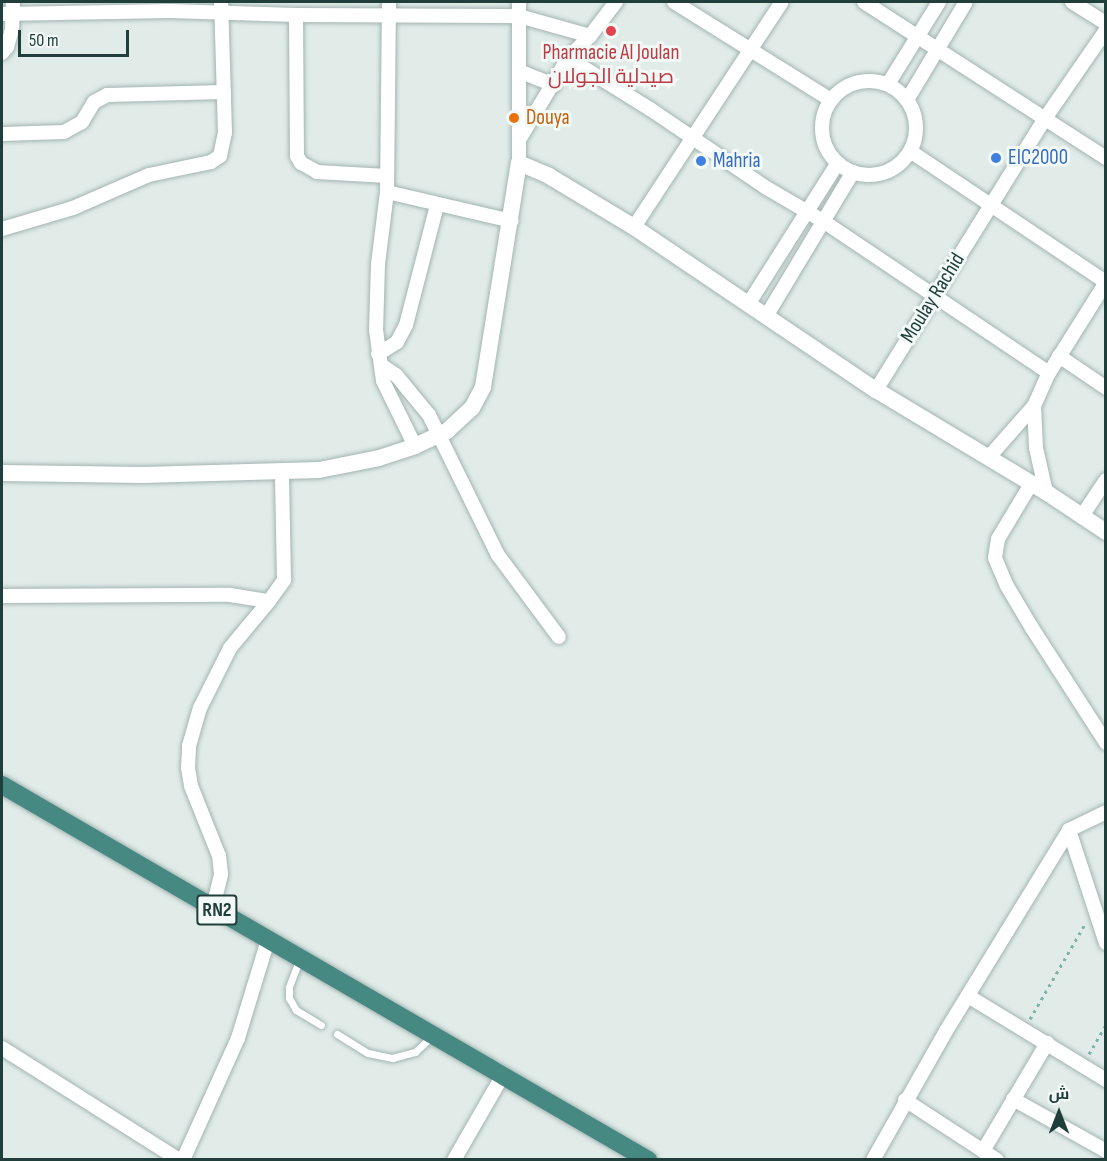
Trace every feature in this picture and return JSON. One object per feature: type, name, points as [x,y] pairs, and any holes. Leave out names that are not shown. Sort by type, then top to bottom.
[{"type":"highway","name":"RN2","points":[[2,785],[648,1160]]},
{"type":"street","points":[[519,140],[554,85],[568,58],[590,36],[616,2]]},
{"type":"street","points":[[674,2],[831,100]]},
{"type":"street","points":[[634,227],[782,2]]},
{"type":"street","points":[[864,2],[1106,158]]},
{"type":"street","points":[[888,84],[939,2]]},
{"type":"street","points":[[907,100],[966,2]]},
{"type":"street","points":[[1072,2],[1106,23]]},
{"type":"street","points":[[2,53],[7,47],[12,30],[9,10],[111,6],[221,7],[296,15],[389,8],[519,8],[590,36]]},
{"type":"street","points":[[2,229],[73,208],[148,175],[217,159],[220,156],[225,134],[221,7]]},
{"type":"street","points":[[389,8],[387,192],[376,300],[379,360],[386,388],[415,446]]},
{"type":"street","points":[[2,473],[143,475],[282,473],[350,465],[415,446],[440,434],[472,408],[483,387],[512,221],[519,163],[519,8]]},
{"type":"street","points":[[296,15],[297,156],[301,163],[317,172],[387,176]]},
{"type":"street","name":"Moulay Rachid","points":[[876,390],[1044,120],[1106,30]]},
{"type":"street","points":[[568,58],[806,213],[823,221],[1048,373]]},
{"type":"street","points":[[519,71],[554,85]]},
{"type":"street","points":[[872,81],[888,84],[907,100],[916,120],[914,141],[910,151],[897,165],[879,174],[854,172],[838,163],[827,149],[822,133],[824,116],[831,100],[842,89],[857,82],[872,81]]},
{"type":"street","points":[[2,134],[64,132],[82,122],[94,102],[107,95],[224,92]]},
{"type":"street","points":[[910,151],[990,207],[1105,282],[1048,373],[1034,406],[989,457]]},
{"type":"street","points":[[519,163],[549,176],[634,227],[876,390],[1046,492],[1106,532]]},
{"type":"street","points":[[749,303],[838,163]]},
{"type":"street","points":[[767,315],[854,172]]},
{"type":"street","points":[[387,192],[512,221]]},
{"type":"street","points":[[379,360],[397,342],[406,325],[437,205]]},
{"type":"street","points":[[1059,356],[1106,388]]},
{"type":"street","points":[[379,360],[409,388],[440,434],[498,555],[559,637]]},
{"type":"street","points":[[1034,406],[1036,448],[1046,492]]},
{"type":"street","points":[[213,907],[221,874],[219,856],[191,786],[188,768],[189,746],[200,708],[230,648],[284,580],[282,473]]},
{"type":"street","points":[[1082,516],[1106,480]]},
{"type":"street","points":[[1031,484],[998,539],[995,558],[1012,594],[1103,734]]},
{"type":"street","points":[[2,596],[230,595],[269,600]]},
{"type":"street","points":[[873,1160],[905,1100],[1069,830],[1106,812]]},
{"type":"street","points":[[1069,830],[1106,943]]},
{"type":"street","points":[[2,1048],[181,1160],[238,1038],[268,940]]},
{"type":"street","points":[[968,996],[1106,1080]]},
{"type":"street","points":[[983,1151],[1047,1044]]},
{"type":"street","points":[[454,1160],[502,1077]]},
{"type":"street","points":[[1013,1099],[1106,1151]]},
{"type":"street","points":[[905,1100],[997,1160]]},
{"type":"lane","points":[[300,958],[289,987],[289,998],[296,1010],[321,1025]]},
{"type":"lane","points":[[337,1034],[368,1053],[392,1058],[415,1052],[432,1035]]},
{"type":"path","points":[[1024,1029],[1081,928],[1096,915]]},
{"type":"path","points":[[1083,1066],[1106,1025]]},
{"type":"place","name":"Pharmacie Al Joulan صيدلية الجولان","points":[[611,31]]},
{"type":"place","name":"Douya","points":[[514,118]]},
{"type":"place","name":"EIC2000","points":[[996,158]]},
{"type":"place","name":"Mahria","points":[[701,161]]}]
